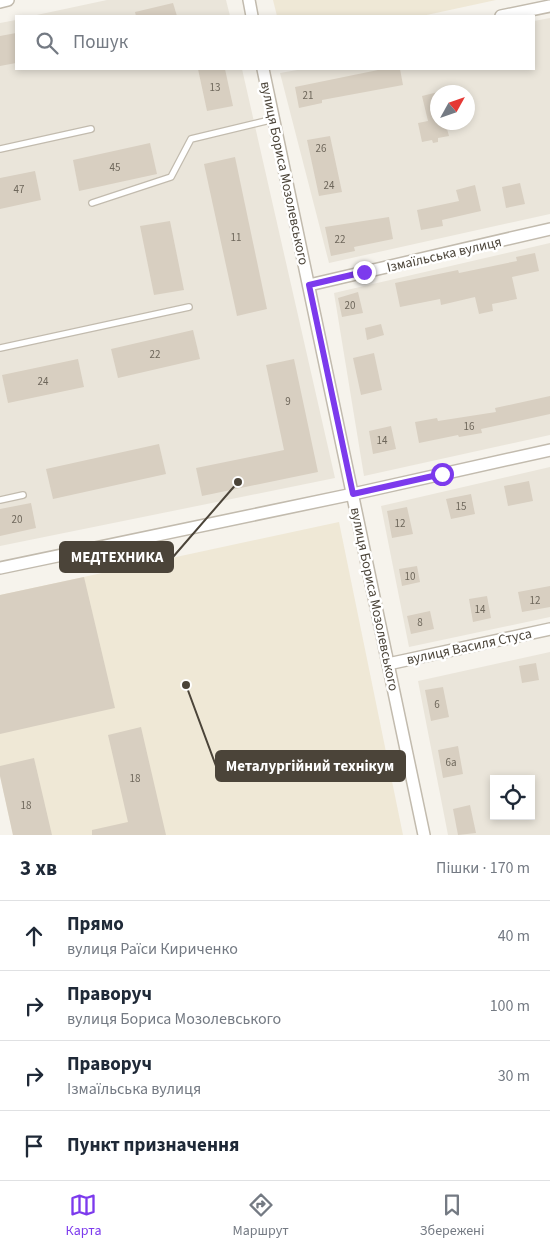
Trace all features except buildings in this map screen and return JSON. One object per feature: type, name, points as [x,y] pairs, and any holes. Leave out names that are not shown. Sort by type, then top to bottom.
[{"type":"street","points":[[0,2],[8,0]]},
{"type":"street","points":[[249,0],[252,15]]},
{"type":"street","points":[[506,15],[550,6]]},
{"type":"street","name":"вулиця Бориса Мозолевського","points":[[263,70],[424,835]]},
{"type":"street","name":"Ізмаїльська вулиця","points":[[309,285],[550,229]]},
{"type":"street","points":[[0,568],[353,494],[550,450]]},
{"type":"street","name":"вулиця Василя Стуса","points":[[388,664],[550,629]]},
{"type":"lane","points":[[92,203],[171,177],[191,138],[274,119]]},
{"type":"lane","points":[[0,149],[91,129]]},
{"type":"lane","points":[[0,348],[189,307]]},
{"type":"lane","points":[[0,500],[24,495]]},
{"type":"shaded area","points":[[107,0],[226,0],[230,15],[37,15]]},
{"type":"shaded area","points":[[273,0],[496,0],[427,15],[277,15]]},
{"type":"shaded area","points":[[550,18],[550,214],[329,263],[280,73],[297,70],[535,70],[535,21]]},
{"type":"shaded area","points":[[15,20],[15,70],[242,70],[335,478],[0,546],[0,23]]},
{"type":"shaded area","points":[[550,243],[550,435],[364,476],[334,293]]},
{"type":"shaded area","points":[[550,467],[550,617],[409,647],[381,506]]},
{"type":"shaded area","points":[[339,522],[403,835],[13,835],[0,776],[0,595]]},
{"type":"shaded area","points":[[550,652],[550,835],[448,835],[418,681]]},
{"type":"place","name":"МЕДТЕХНИКА","points":[[238,482]]},
{"type":"place","name":"Металургійний технікум","points":[[186,685]]},
{"type":"route","points":[[364,272],[309,285],[353,494],[442,474]]}]
